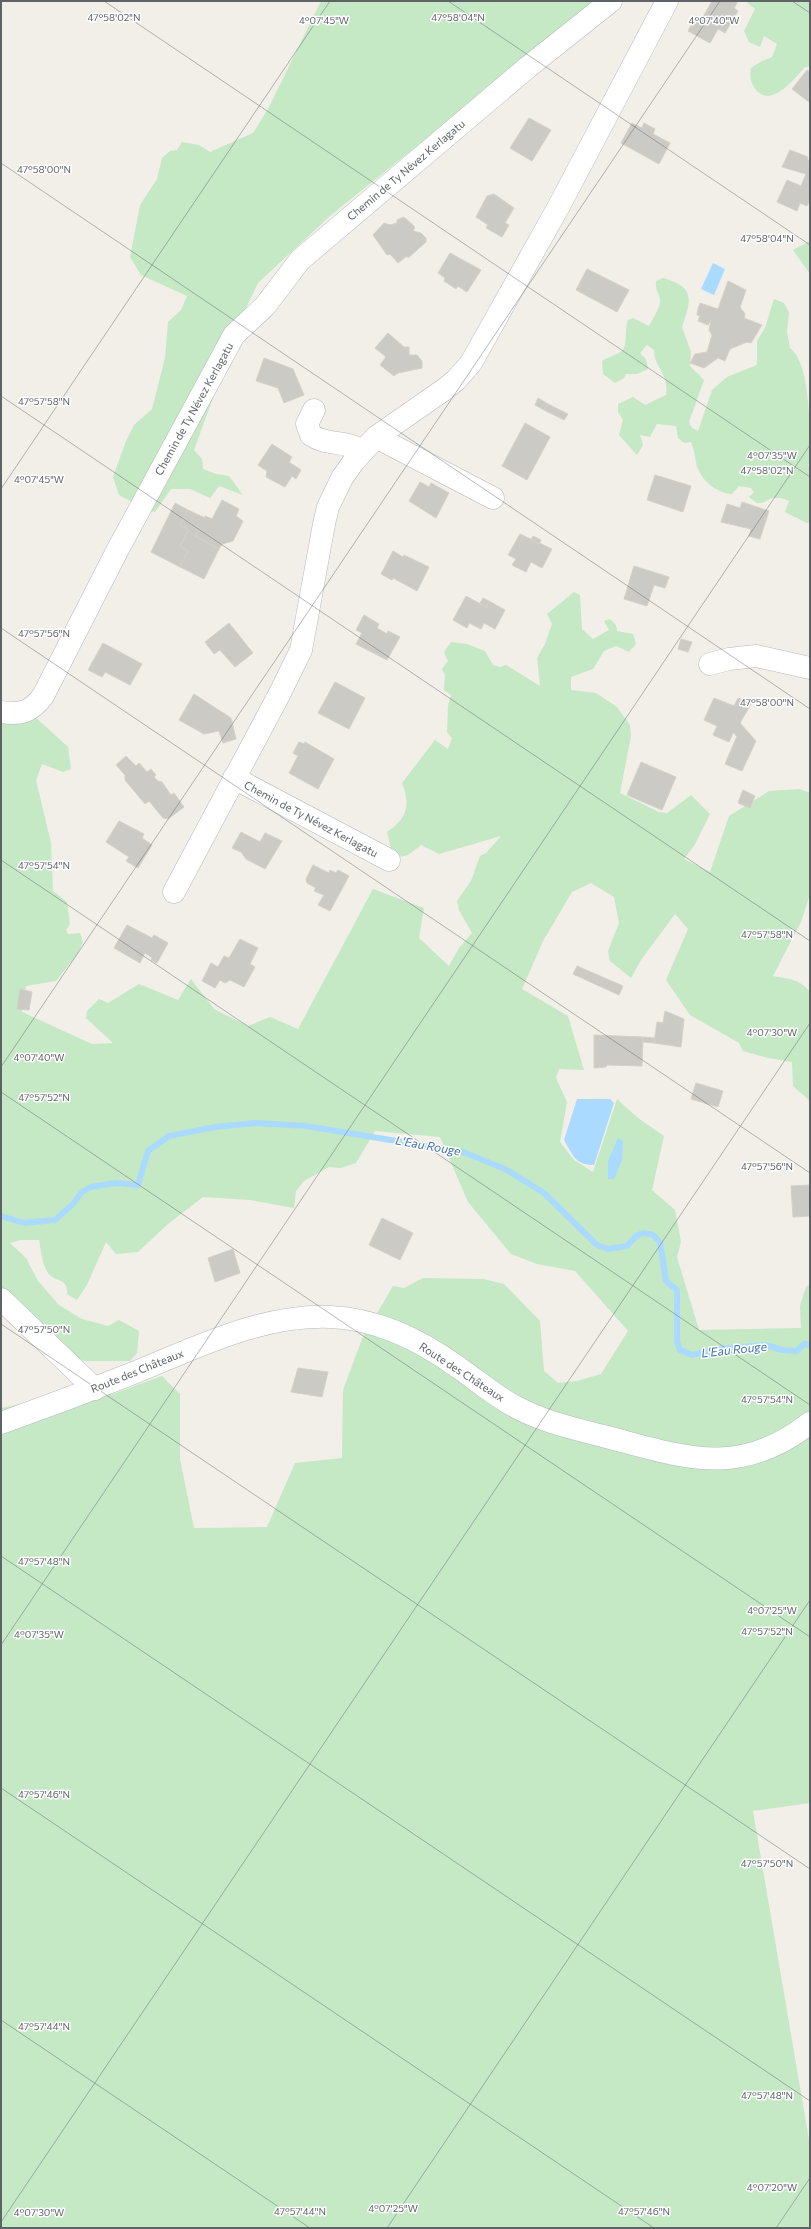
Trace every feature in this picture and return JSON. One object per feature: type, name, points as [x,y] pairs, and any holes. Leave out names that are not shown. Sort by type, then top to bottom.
[{"type":"street","name":"Chemin de Ty Névez Kerlagatu","points":[[1,712],[16,714],[30,710],[43,696],[117,551],[234,335],[265,306],[300,260],[522,72],[611,1]]},
{"type":"street","name":"Chemin de Ty Névez Kerlagatu","points":[[174,892],[273,706],[301,650],[307,627],[321,535],[328,508],[342,478],[369,444],[445,389],[456,380],[471,363],[559,206],[667,1]]},
{"type":"street","points":[[314,410],[307,424],[311,435],[327,442],[369,444],[493,498]]},
{"type":"street","points":[[710,664],[729,659],[756,656],[810,668]]},
{"type":"street","name":"Chemin de Ty Névez Kerlagatu","points":[[234,778],[389,860]]},
{"type":"street","points":[[1,1299],[95,1389]]},
{"type":"street","name":"Route des Châteaux","points":[[1,1423],[95,1389],[238,1331],[284,1320],[331,1317],[371,1323],[409,1338],[457,1366],[511,1404],[542,1420],[648,1449],[692,1458],[713,1460],[730,1458],[748,1455],[773,1445],[810,1423]]},
{"type":"green space","points":[[321,1],[597,1],[331,215],[258,283],[246,308],[194,450],[202,459],[203,469],[216,474],[229,476],[243,495],[219,486],[210,498],[190,489],[171,489],[155,512],[149,511],[119,495],[113,477],[126,441],[134,425],[152,409],[165,358],[168,322],[181,310],[187,296],[141,275],[130,257],[140,205],[157,179],[162,158],[170,151],[177,150],[182,142],[199,145],[210,152],[253,133],[268,109]]},
{"type":"green space","points":[[745,1],[810,1],[810,66],[805,67],[790,84],[770,96],[763,95],[755,89],[750,78],[750,71],[751,68],[760,62],[772,57],[777,44],[764,36],[760,47],[749,42],[744,31],[755,9]]},
{"type":"green space","points":[[810,241],[810,274],[793,250]]},
{"type":"green space","points":[[663,278],[681,286],[686,290],[688,296],[689,302],[682,327],[691,352],[690,366],[704,380],[689,422],[691,427],[698,431],[712,390],[727,377],[757,365],[757,341],[765,328],[774,299],[784,303],[789,312],[787,332],[790,348],[797,356],[802,368],[808,399],[810,434],[810,462],[808,465],[810,468],[810,522],[807,523],[785,512],[789,501],[781,498],[772,498],[762,503],[757,503],[749,497],[754,492],[751,488],[739,486],[732,494],[722,492],[712,486],[704,479],[698,469],[691,442],[684,443],[678,438],[676,426],[657,424],[650,437],[640,435],[643,445],[637,455],[619,435],[623,420],[618,412],[618,404],[633,397],[645,405],[666,395],[664,375],[656,361],[654,350],[647,345],[640,353],[646,359],[648,369],[637,374],[626,374],[624,378],[615,383],[603,374],[602,361],[622,351],[624,348],[628,320],[633,318],[649,326],[660,302],[656,288],[656,281]]},
{"type":"green space","points":[[574,592],[580,595],[582,629],[593,639],[609,630],[604,621],[610,619],[616,625],[617,631],[633,634],[636,644],[629,652],[616,646],[604,651],[593,669],[571,677],[571,690],[596,693],[617,707],[630,725],[631,736],[620,793],[659,812],[667,813],[691,795],[710,814],[694,846],[684,859],[710,872],[729,816],[769,791],[800,789],[810,793],[810,894],[801,922],[773,976],[798,982],[810,992],[810,1101],[793,1086],[792,1062],[768,1058],[743,1051],[739,1043],[690,1015],[666,980],[688,929],[675,914],[641,960],[631,978],[610,961],[608,951],[619,923],[614,897],[591,883],[572,892],[543,941],[522,989],[568,1016],[584,1070],[559,1069],[556,1078],[567,1102],[560,1142],[574,1160],[593,1172],[617,1099],[638,1118],[664,1136],[652,1190],[675,1210],[681,1242],[677,1257],[699,1330],[801,1328],[800,1306],[806,1287],[810,1284],[810,1803],[753,1811],[810,2146],[810,2228],[1,2228],[1,1408],[95,1389],[113,1394],[162,1376],[180,1394],[180,1459],[194,1528],[267,1527],[295,1463],[342,1458],[343,1390],[362,1339],[393,1286],[404,1288],[423,1278],[483,1279],[504,1284],[540,1321],[544,1371],[558,1383],[577,1381],[601,1374],[628,1331],[575,1271],[537,1264],[511,1254],[468,1202],[440,1137],[375,1131],[356,1163],[341,1168],[329,1167],[304,1181],[296,1191],[294,1208],[250,1200],[203,1197],[168,1224],[138,1252],[116,1254],[106,1242],[87,1285],[77,1300],[67,1294],[66,1285],[64,1283],[48,1273],[43,1261],[39,1240],[21,1240],[10,1243],[26,1258],[38,1281],[59,1305],[82,1319],[108,1326],[119,1320],[139,1331],[137,1353],[130,1361],[84,1361],[73,1355],[1,1289],[1,719],[34,716],[68,747],[71,769],[63,772],[42,764],[36,780],[51,843],[53,891],[67,902],[70,924],[66,930],[68,934],[80,933],[83,942],[78,953],[56,981],[26,986],[22,1012],[92,1044],[113,1043],[86,1018],[87,1011],[99,999],[108,1003],[139,984],[178,1000],[191,979],[214,1009],[248,1026],[270,1017],[298,1029],[373,889],[424,908],[419,938],[449,966],[459,948],[472,933],[459,910],[457,901],[471,881],[480,856],[486,853],[501,836],[439,854],[421,845],[408,855],[398,857],[393,856],[387,832],[399,822],[405,811],[406,798],[402,783],[435,740],[448,749],[452,738],[447,732],[448,706],[451,695],[444,690],[445,675],[442,669],[448,661],[444,652],[451,642],[467,644],[485,651],[493,665],[500,667],[506,665],[540,686],[537,658],[545,644],[552,624],[547,614]]},
{"type":"water","points":[[713,263],[725,269],[714,295],[701,289]]},
{"type":"water","points":[[577,1099],[610,1099],[614,1103],[594,1165],[588,1165],[575,1158],[564,1140]]},
{"type":"water","points":[[618,1138],[623,1141],[622,1160],[614,1179],[608,1179],[608,1161]]},
{"type":"building","points":[[712,1],[738,1],[734,8],[738,11],[725,33],[718,29],[710,43],[688,31],[696,16],[702,19]]},
{"type":"building","points":[[807,70],[810,72],[809,102],[792,89]]},
{"type":"building","points":[[529,118],[551,130],[532,161],[510,148]]},
{"type":"building","points":[[632,123],[642,128],[644,123],[655,129],[653,134],[670,143],[659,164],[621,143]]},
{"type":"building","points":[[790,150],[808,157],[807,159],[810,161],[810,200],[807,206],[800,203],[797,211],[777,202],[787,180],[801,186],[806,174],[782,167]]},
{"type":"building","points":[[494,194],[514,208],[505,223],[509,225],[502,237],[486,228],[488,225],[476,217],[487,196]]},
{"type":"building","points":[[404,217],[415,227],[413,231],[421,233],[426,238],[426,242],[408,258],[407,256],[398,263],[390,254],[387,255],[373,235],[384,223],[390,225],[397,223],[397,220]]},
{"type":"building","points":[[450,253],[481,270],[467,292],[458,286],[456,289],[444,281],[445,278],[438,273]]},
{"type":"building","points":[[587,269],[629,290],[617,312],[576,290]]},
{"type":"building","points":[[728,281],[746,290],[740,307],[745,314],[744,318],[762,325],[751,343],[747,342],[730,349],[725,361],[718,358],[704,368],[690,363],[695,354],[707,352],[712,335],[709,330],[711,320],[708,325],[698,321],[700,316],[697,315],[700,303],[718,309]]},
{"type":"building","points":[[388,333],[404,347],[409,347],[409,355],[417,355],[422,361],[422,368],[398,373],[394,376],[380,365],[386,357],[375,348]]},
{"type":"building","points":[[264,358],[293,369],[304,395],[284,403],[278,388],[256,381]]},
{"type":"building","points":[[538,398],[548,404],[544,410],[535,405]]},
{"type":"building","points":[[548,404],[568,414],[564,420],[544,410]]},
{"type":"building","points":[[525,423],[550,437],[527,480],[502,466]]},
{"type":"building","points":[[272,444],[292,457],[289,462],[301,470],[296,479],[292,476],[285,487],[266,477],[267,471],[258,465]]},
{"type":"building","points":[[655,475],[691,486],[683,512],[647,500]]},
{"type":"building","points":[[420,482],[429,487],[431,483],[449,493],[436,518],[409,501]]},
{"type":"building","points":[[222,500],[239,509],[236,516],[243,521],[233,541],[222,544],[219,549],[195,536],[200,528],[183,519],[188,510],[205,518],[205,516],[212,519]]},
{"type":"building","points":[[742,502],[769,511],[760,539],[749,536],[751,529],[721,522],[727,504],[740,508]]},
{"type":"building","points":[[175,503],[188,510],[180,525],[189,530],[180,546],[188,551],[180,567],[151,552]]},
{"type":"building","points":[[183,519],[200,528],[195,536],[219,549],[204,579],[180,567],[188,551],[180,546],[189,530],[180,525]]},
{"type":"building","points":[[520,534],[552,549],[542,568],[531,562],[526,572],[512,565],[516,559],[508,555]]},
{"type":"building","points":[[533,536],[541,540],[539,544],[531,540]]},
{"type":"building","points":[[393,551],[403,557],[404,555],[429,567],[417,591],[393,578],[392,580],[381,574]]},
{"type":"building","points":[[634,566],[669,577],[665,588],[654,585],[647,606],[624,599]]},
{"type":"building","points":[[466,596],[486,607],[489,601],[505,610],[495,629],[484,623],[481,629],[469,623],[467,628],[453,620]]},
{"type":"building","points":[[483,598],[489,601],[486,607],[480,603]]},
{"type":"building","points":[[364,615],[379,624],[377,628],[387,634],[388,631],[400,637],[387,660],[356,644],[362,633],[356,630]]},
{"type":"building","points":[[229,623],[253,653],[235,667],[220,650],[214,654],[205,642]]},
{"type":"building","points":[[681,639],[692,642],[688,652],[678,649]]},
{"type":"building","points":[[103,643],[142,664],[130,685],[105,672],[102,677],[88,670]]},
{"type":"building","points":[[335,682],[365,698],[349,729],[318,713]]},
{"type":"building","points":[[194,694],[231,718],[236,739],[223,743],[219,731],[204,734],[179,720]]},
{"type":"building","points":[[714,698],[734,706],[738,698],[751,704],[740,723],[756,741],[742,771],[725,764],[737,736],[735,733],[733,733],[729,742],[713,735],[717,726],[704,720]]},
{"type":"building","points":[[299,742],[304,744],[305,742],[334,759],[318,789],[289,773],[298,756],[293,753]]},
{"type":"building","points":[[126,756],[136,766],[139,763],[147,772],[151,769],[156,775],[154,777],[158,781],[162,782],[171,795],[174,793],[184,807],[168,819],[163,818],[149,801],[145,804],[125,780],[125,775],[116,765]]},
{"type":"building","points":[[641,762],[676,777],[662,810],[627,795]]},
{"type":"building","points":[[743,790],[755,796],[750,808],[738,803]]},
{"type":"building","points":[[119,821],[144,834],[142,838],[152,845],[138,868],[126,861],[129,857],[106,842]]},
{"type":"building","points":[[241,832],[260,842],[265,833],[282,841],[265,869],[246,859],[241,852],[232,848]]},
{"type":"building","points":[[313,865],[329,873],[330,870],[336,873],[338,870],[349,876],[330,911],[318,905],[324,895],[314,891],[316,888],[307,883],[306,879]]},
{"type":"building","points":[[127,925],[152,938],[154,935],[168,943],[157,963],[151,960],[152,958],[145,953],[140,963],[114,948]]},
{"type":"building","points":[[240,939],[258,948],[250,964],[255,967],[244,987],[230,980],[225,983],[220,980],[215,988],[202,981],[211,963],[218,967],[224,956],[229,958]]},
{"type":"building","points":[[577,966],[623,986],[619,995],[573,974]]},
{"type":"building","points":[[20,989],[32,992],[29,1010],[17,1009]]},
{"type":"building","points":[[665,1011],[684,1019],[681,1047],[654,1043],[657,1022],[663,1023]]},
{"type":"building","points":[[594,1035],[643,1037],[642,1066],[607,1065],[606,1067],[594,1068]]},
{"type":"building","points":[[643,1037],[655,1038],[654,1043],[642,1042]]},
{"type":"building","points":[[696,1083],[723,1091],[718,1107],[691,1099]]},
{"type":"building","points":[[810,1185],[810,1216],[793,1217],[791,1186]]},
{"type":"building","points":[[382,1218],[413,1233],[400,1260],[369,1245]]},
{"type":"building","points":[[233,1249],[240,1273],[215,1282],[208,1258]]},
{"type":"building","points":[[298,1368],[328,1372],[322,1397],[291,1392]]},
{"type":"waterway","name":"L'Eau Rouge","points":[[1,1216],[24,1223],[55,1220],[72,1205],[82,1192],[91,1187],[116,1183],[138,1185],[148,1151],[169,1136],[215,1127],[256,1123],[306,1126],[463,1152],[505,1169],[544,1193],[597,1245],[608,1249],[627,1246],[636,1236],[643,1233],[653,1235],[660,1242],[666,1281],[677,1290],[677,1341],[680,1350],[692,1355],[718,1349],[765,1345],[783,1350],[797,1351],[804,1344],[810,1345]]}]
